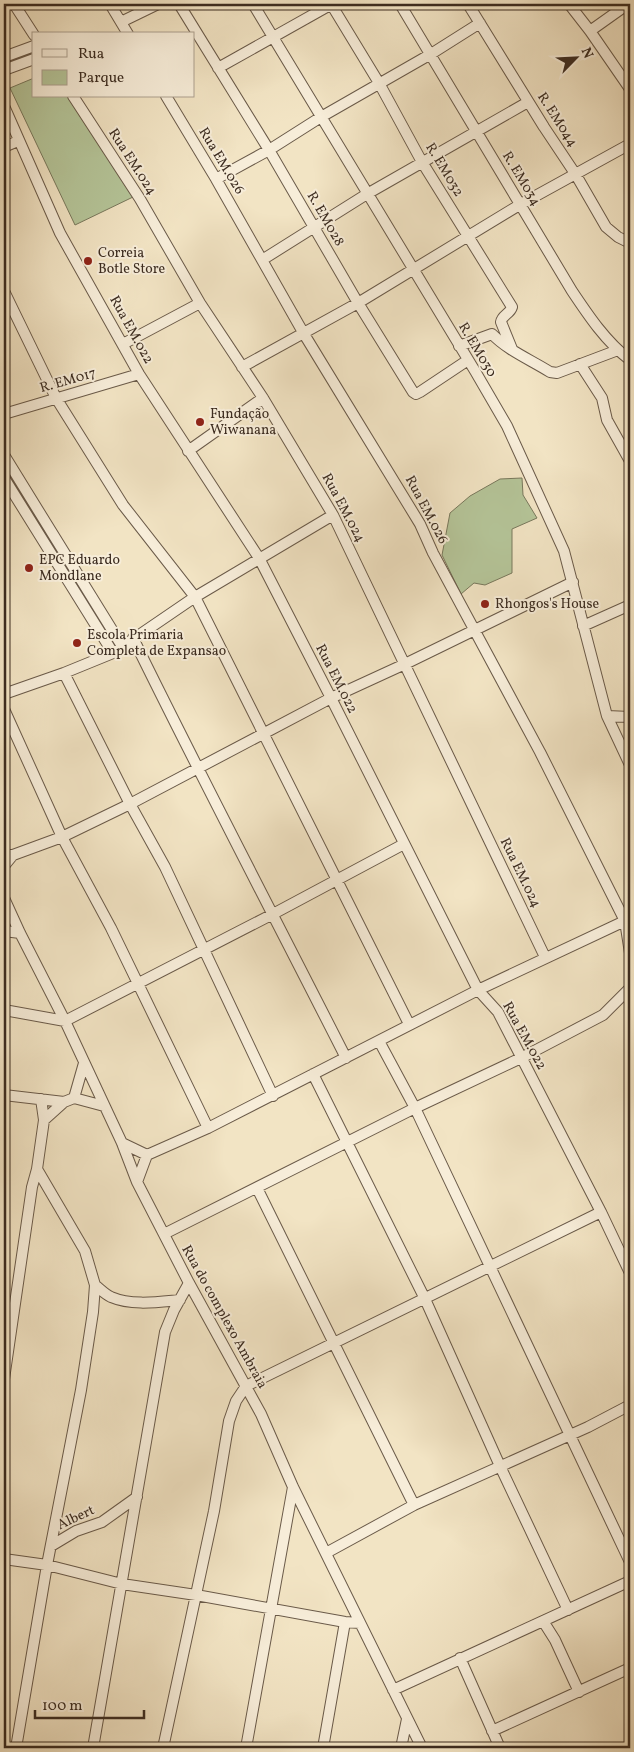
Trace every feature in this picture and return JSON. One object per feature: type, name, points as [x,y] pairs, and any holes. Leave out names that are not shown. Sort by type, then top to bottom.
[{"type":"street","points":[[14,4],[32,32]]},
{"type":"street","points":[[110,4],[127,32]]},
{"type":"street","points":[[121,22],[158,4]]},
{"type":"street","name":"R. EM028","points":[[179,4],[269,150],[358,303],[414,392],[416,394],[468,360]]},
{"type":"street","name":"R. EM030","points":[[253,4],[507,426],[564,551],[607,716],[630,765]]},
{"type":"street","points":[[218,68],[332,4]]},
{"type":"street","name":"R. EM032","points":[[332,4],[422,162],[512,307],[511,311],[501,322],[512,349]]},
{"type":"street","name":"R. EM034","points":[[400,4],[572,291],[585,311],[618,350],[630,360]]},
{"type":"street","name":"R. EM044","points":[[468,4],[528,102],[576,175],[606,227],[618,237],[630,243]]},
{"type":"street","points":[[569,4],[590,30],[630,89]]},
{"type":"street","points":[[590,30],[628,4]]},
{"type":"street","points":[[216,179],[269,150],[480,23]]},
{"type":"street","points":[[4,57],[32,47]]},
{"type":"street","points":[[4,70],[32,60]]},
{"type":"street","name":"Rua EM.024","points":[[75,98],[140,199],[200,303],[263,398],[333,515],[545,957]]},
{"type":"street","name":"Rua EM.026","points":[[167,98],[216,179],[304,334],[420,524],[434,554],[628,920],[630,953]]},
{"type":"street","points":[[262,260],[313,226],[528,102]]},
{"type":"street","name":"Rua EM.022","points":[[4,106],[60,233],[122,344],[188,451],[259,558],[478,990],[498,1012],[601,1212],[630,1273]]},
{"type":"street","points":[[4,147],[18,141]]},
{"type":"street","points":[[242,367],[358,303],[521,204],[630,144]]},
{"type":"street","points":[[4,291],[56,398],[123,505],[195,596],[410,1024]]},
{"type":"street","points":[[122,344],[200,303]]},
{"type":"street","points":[[459,346],[492,334],[502,345],[550,372],[557,373],[618,350]]},
{"type":"street","points":[[580,364],[602,398],[607,420],[630,461]]},
{"type":"street","name":"R. EM017","points":[[4,414],[139,374]]},
{"type":"street","points":[[188,451],[263,398]]},
{"type":"street","points":[[4,455],[122,646]]},
{"type":"street","points":[[4,478],[113,653]]},
{"type":"street","points":[[4,694],[113,653],[195,596],[333,515]]},
{"type":"street","points":[[4,866],[8,855],[62,837],[130,804],[331,698],[572,582]]},
{"type":"street","points":[[583,626],[630,605]]},
{"type":"street","points":[[133,638],[197,768],[346,1058]]},
{"type":"street","points":[[64,673],[130,804],[165,866],[273,1096]]},
{"type":"street","points":[[4,709],[62,837],[111,928],[208,1128]]},
{"type":"street","points":[[607,716],[630,717]]},
{"type":"street","points":[[4,1010],[65,1021],[404,844]]},
{"type":"street","name":"Rua do complexo Ambraia","points":[[4,898],[65,1021],[122,1143],[137,1182],[189,1283],[261,1414],[293,1486],[422,1748]]},
{"type":"street","points":[[137,1182],[147,1155],[273,1096],[410,1024],[545,957],[628,920]]},
{"type":"street","points":[[4,931],[20,933]]},
{"type":"street","points":[[164,1234],[415,1108],[521,1058],[603,1015],[630,988]]},
{"type":"street","points":[[379,1041],[415,1108],[630,1562]]},
{"type":"street","points":[[44,1120],[69,1100],[84,1063]]},
{"type":"street","points":[[313,1074],[425,1298],[500,1466],[568,1610]]},
{"type":"street","points":[[4,1095],[69,1100],[104,1106]]},
{"type":"street","points":[[4,1379],[32,1186],[37,1169],[44,1120],[41,1099]]},
{"type":"street","points":[[122,1143],[147,1155]]},
{"type":"street","points":[[16,1748],[47,1565],[81,1390],[93,1312],[95,1285],[85,1251],[37,1169]]},
{"type":"street","points":[[257,1188],[414,1505]]},
{"type":"street","points":[[164,1748],[214,1511],[229,1421],[236,1401],[246,1386],[601,1212]]},
{"type":"street","points":[[93,1748],[165,1332],[189,1283]]},
{"type":"street","points":[[95,1285],[109,1296],[115,1298],[146,1303],[180,1300]]},
{"type":"street","points":[[326,1554],[414,1505],[571,1434],[630,1404]]},
{"type":"street","points":[[246,1748],[293,1486]]},
{"type":"street","name":"Albert","points":[[51,1546],[76,1531],[102,1522],[137,1497]]},
{"type":"street","points":[[4,1560],[47,1565],[122,1584],[196,1595],[345,1622],[360,1622]]},
{"type":"street","points":[[393,1690],[630,1581]]},
{"type":"street","points":[[543,1621],[555,1640],[579,1692]]},
{"type":"street","points":[[323,1748],[345,1622]]},
{"type":"street","points":[[460,1658],[500,1748]]},
{"type":"street","points":[[492,1731],[630,1668]]},
{"type":"street","points":[[401,1748],[407,1719]]},
{"type":"green space","points":[[32,79],[32,98],[68,98],[133,197],[75,225],[10,88]]},
{"type":"green space","points":[[522,478],[523,495],[537,518],[512,529],[512,573],[485,585],[474,583],[461,594],[442,555],[450,513],[470,496],[500,479]]},
{"type":"place","name":"Correia Botle Store","points":[[88,261]]},
{"type":"place","name":"Fundação Wiwanana","points":[[200,422]]},
{"type":"place","name":"EPC Eduardo Mondlane","points":[[29,568]]},
{"type":"place","name":"Rhongos's House","points":[[485,604]]},
{"type":"place","name":"Escola Primaria Completa de Expansao","points":[[77,643]]}]
